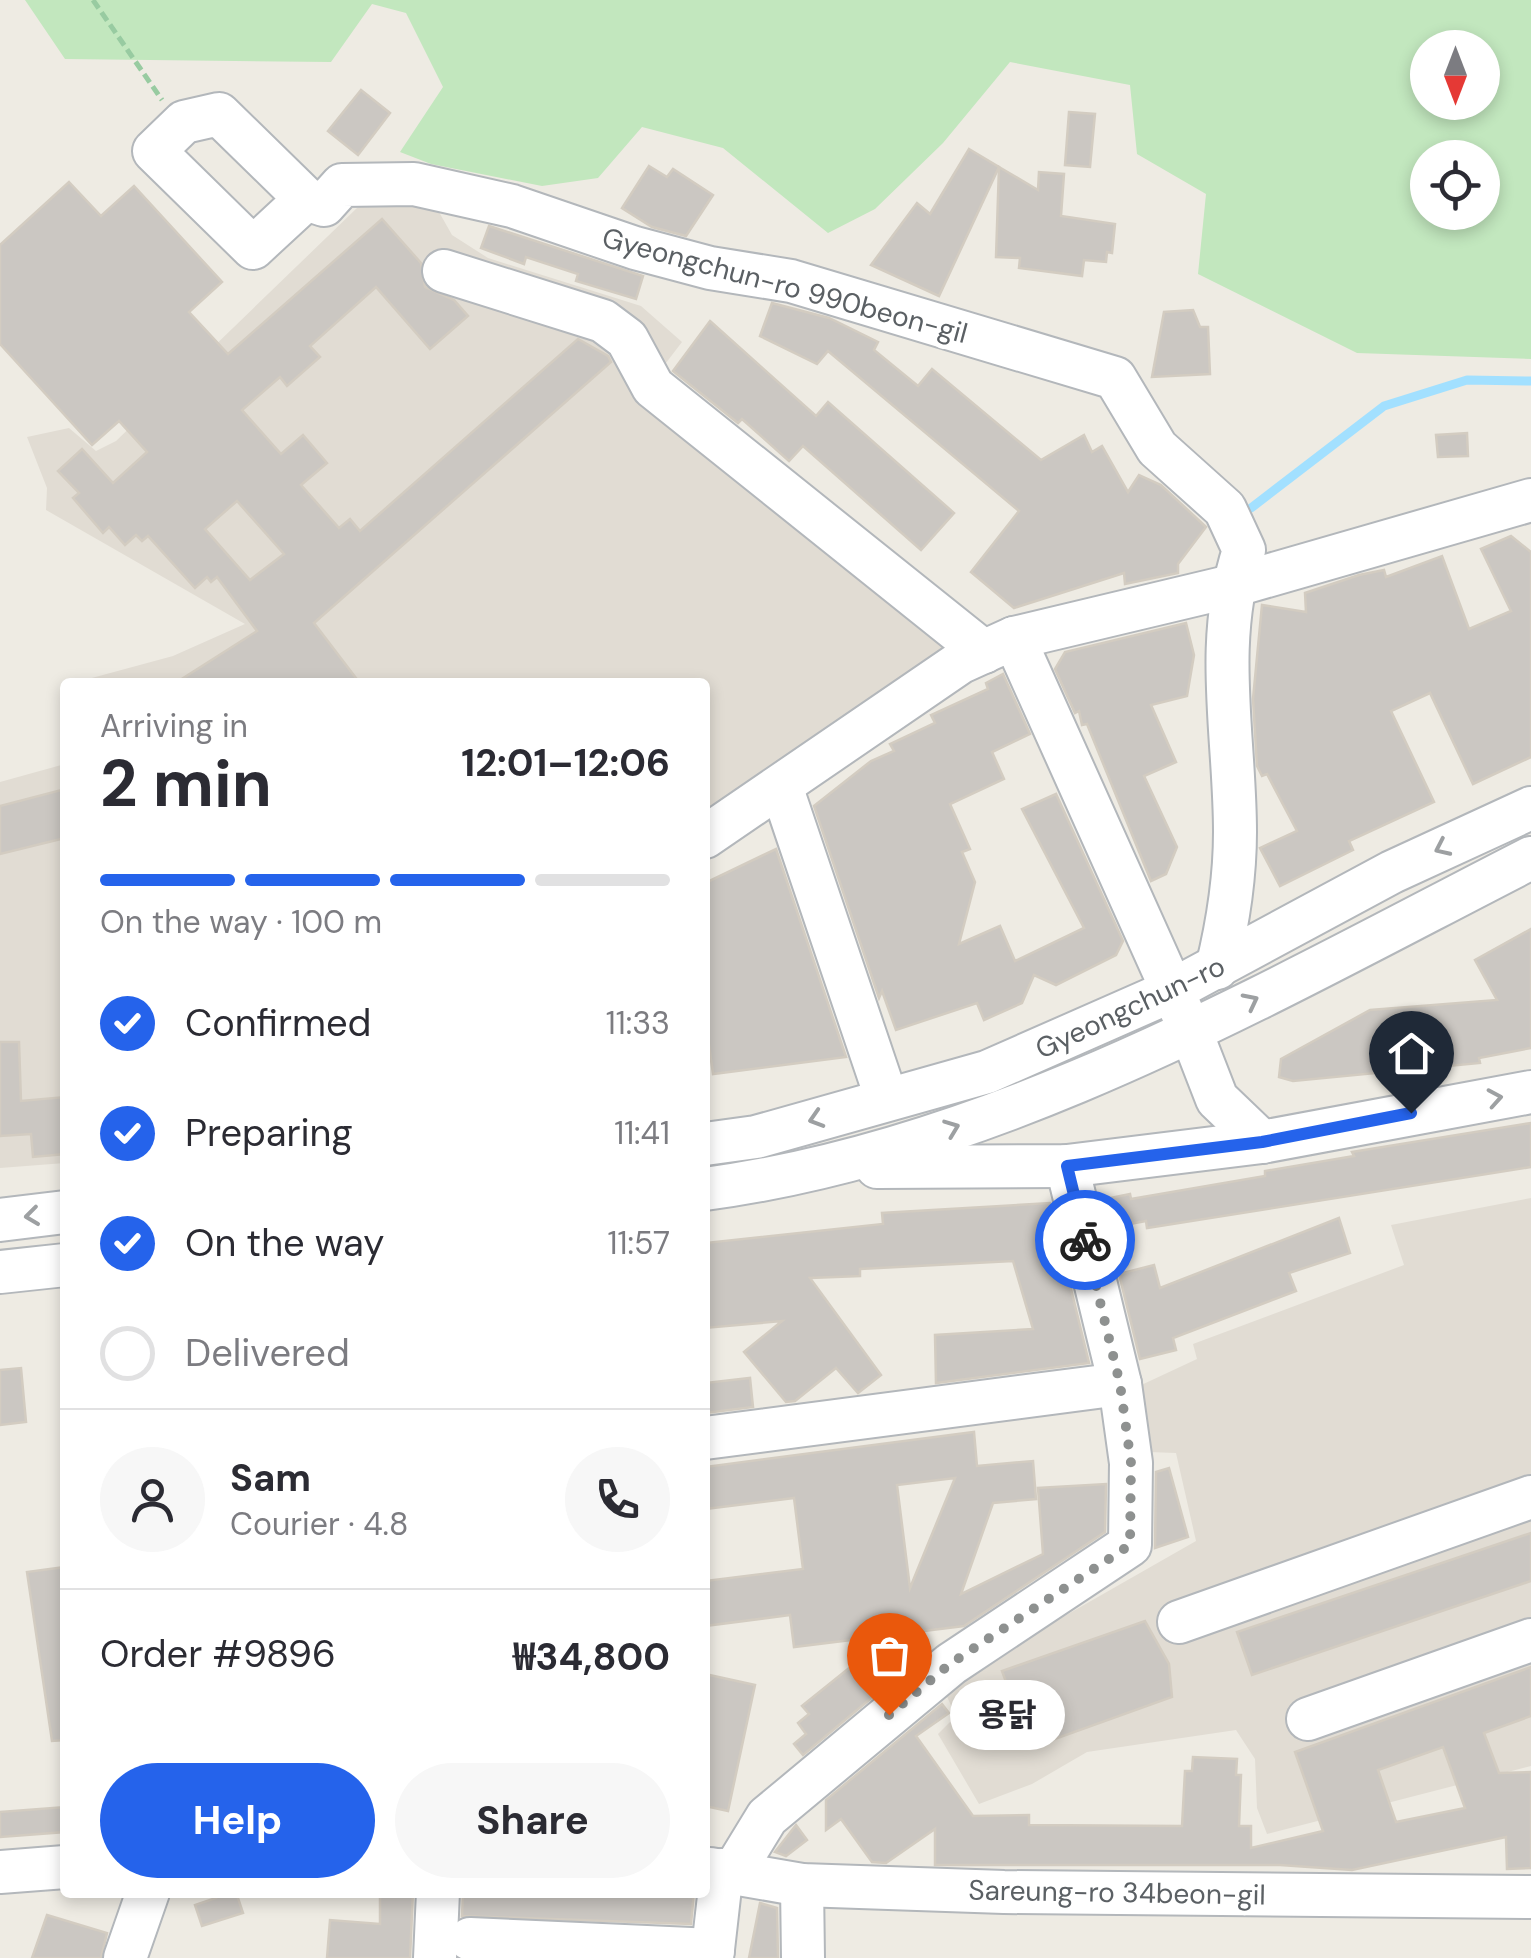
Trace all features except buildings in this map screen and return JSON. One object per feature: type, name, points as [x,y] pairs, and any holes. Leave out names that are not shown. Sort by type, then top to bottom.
[{"type":"street","points":[[184,122],[219,114],[306,199]]},
{"type":"street","name":"Gyeongchun-ro 990beon-gil","points":[[184,122],[154,151],[254,248],[306,199],[324,205],[342,185],[430,188],[512,206],[691,263],[790,280],[1115,378],[1157,448],[1225,508],[1244,550],[1232,586],[1225,668],[1235,831],[1231,906],[1217,968]]},
{"type":"street","points":[[444,271],[603,321],[626,338],[653,387],[999,645],[1191,1032],[1216,1098],[1262,1142]]},
{"type":"street","points":[[710,834],[961,662],[999,645],[1232,586],[1530,503]]},
{"type":"street","points":[[781,786],[886,1097]]},
{"type":"street","name":"Gyeongchun-ro","points":[[710,1143],[756,1137],[886,1097],[987,1072],[1171,991],[1392,872],[1531,808]]},
{"type":"street","name":"Gyeongchun-ro","points":[[710,1188],[826,1167],[907,1146],[1191,1032],[1531,858]]},
{"type":"street","points":[[826,1167],[1067,1166],[1262,1142],[1531,1092]]},
{"type":"street","points":[[440,1898],[452,1948],[712,1954],[720,1870],[767,1817],[950,1664],[1130,1545],[1131,1463],[1120,1384],[1067,1166]]},
{"type":"street","points":[[0,1220],[60,1213]]},
{"type":"street","points":[[0,1272],[60,1266]]},
{"type":"street","points":[[710,1437],[1120,1384]]},
{"type":"street","points":[[1178,1622],[1531,1497]]},
{"type":"street","points":[[1308,1719],[1531,1640]]},
{"type":"street","points":[[0,1872],[60,1867]]},
{"type":"street","name":"Sareung-ro 34beon-gil","points":[[720,1870],[802,1885],[1004,1892],[1531,1897]]},
{"type":"street","points":[[802,1885],[803,1958]]},
{"type":"street","points":[[125,1958],[146,1898]]},
{"type":"path","points":[[93,0],[151,90],[184,122]]},
{"type":"shaded area","points":[[378,199],[439,212],[452,235],[488,258],[641,306],[682,342],[656,376],[984,628],[710,810],[710,678],[92,678],[173,656],[245,624],[46,510],[47,488],[27,437],[69,428],[96,451],[116,441],[357,208]]},
{"type":"shaded area","points":[[60,765],[60,1163],[0,1168],[0,782]]},
{"type":"shaded area","points":[[1531,1198],[1531,1766],[1267,1834],[1257,1808],[1255,1759],[1236,1730],[1087,1752],[1032,1784],[979,1804],[938,1734],[956,1716],[942,1686],[1196,1541],[1176,1453],[1149,1452],[1137,1387],[1197,1359],[1193,1344],[1404,1265],[1391,1225]]},
{"type":"green space","points":[[25,0],[1531,0],[1531,359],[1357,353],[1198,274],[1206,194],[1137,154],[1130,85],[1010,62],[943,143],[875,209],[828,233],[723,148],[642,127],[598,178],[542,186],[431,164],[400,152],[443,87],[406,13],[372,4],[331,62],[65,59]]},
{"type":"waterway","points":[[1251,508],[1384,406],[1467,380],[1531,381]]},
{"type":"way so far","points":[[889,1715],[950,1664],[1130,1545],[1131,1463],[1120,1384],[1085,1240]]},
{"type":"place","name":"용닭","points":[[889,1715]]},
{"type":"route","points":[[1085,1240],[1067,1166],[1262,1142],[1411,1113]]}]
